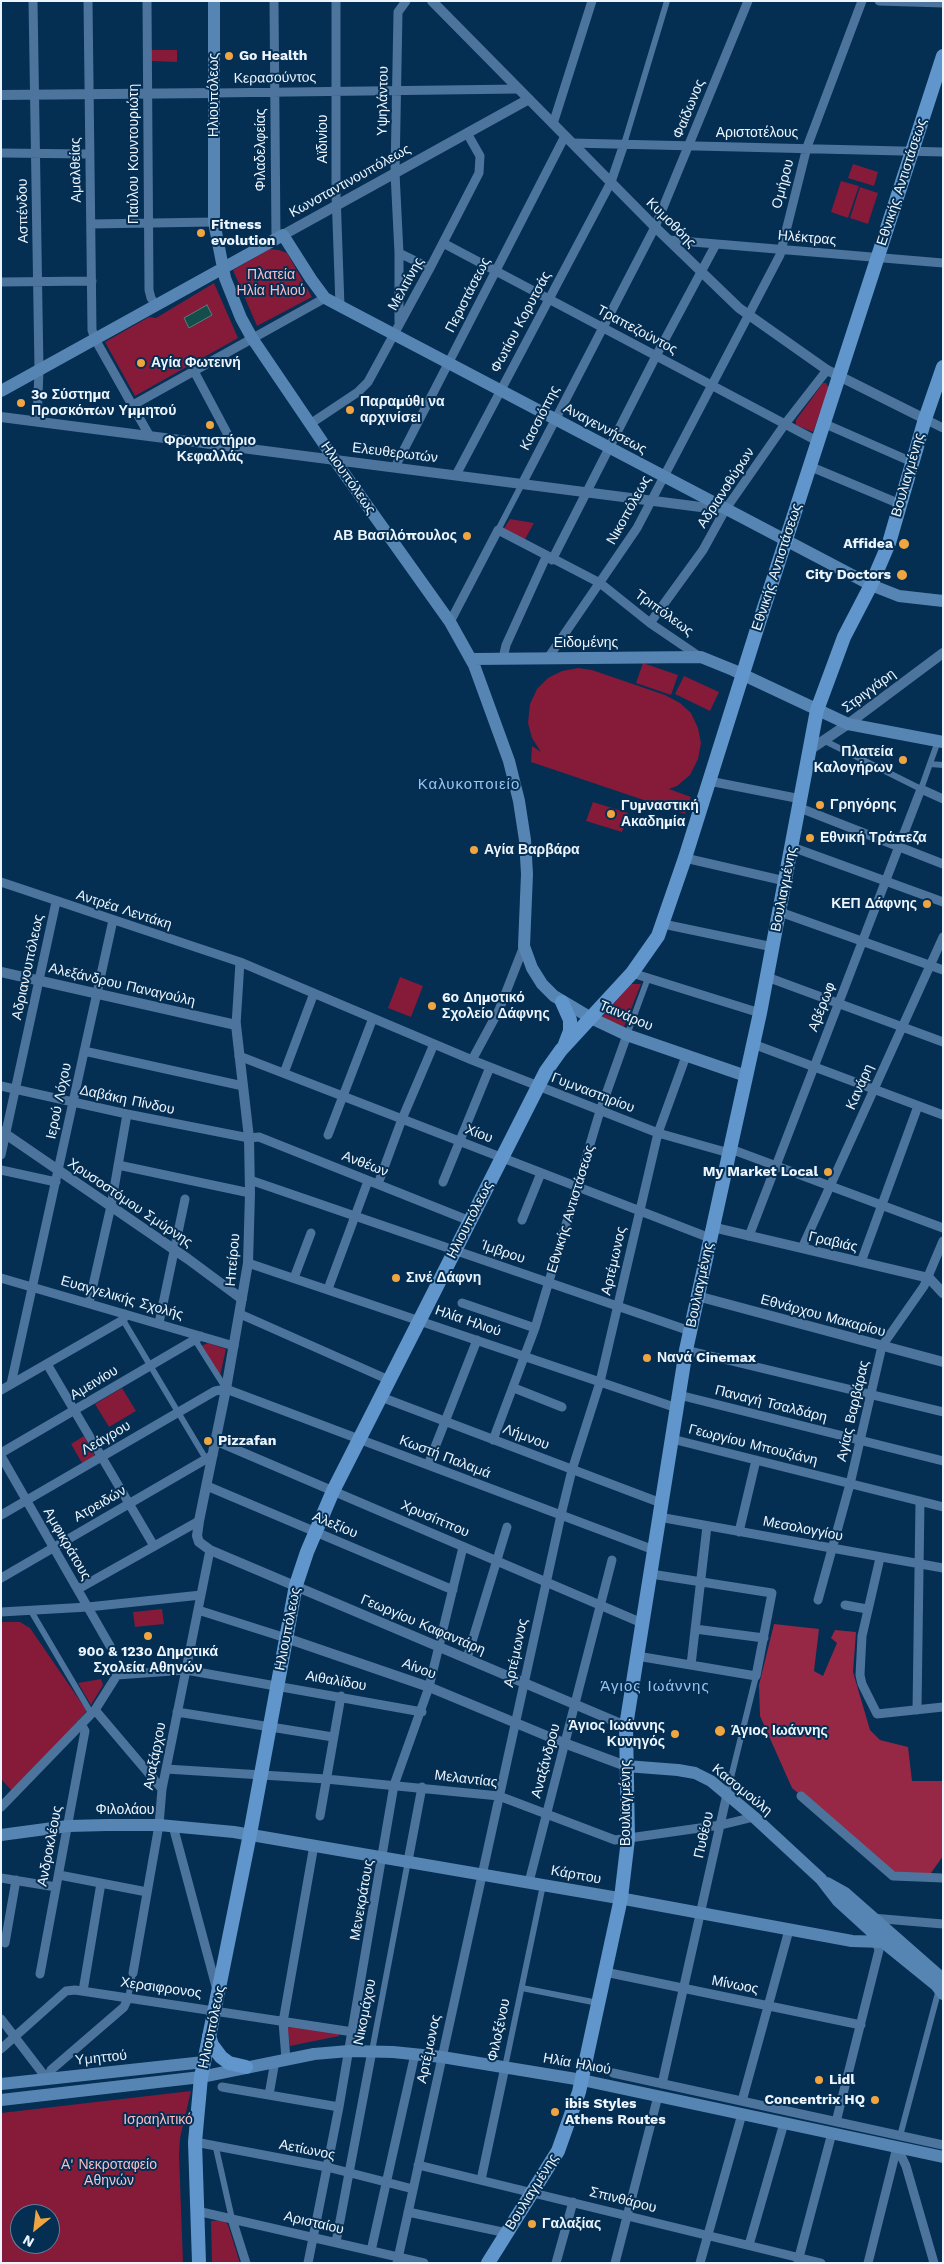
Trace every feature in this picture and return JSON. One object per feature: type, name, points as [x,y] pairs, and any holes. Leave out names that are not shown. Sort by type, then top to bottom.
[{"type":"main road","name":"Ηλιουπόλεως","points":[[214,1],[214,222],[222,268],[241,318],[252,338],[334,459],[450,622],[472,658],[509,761],[518,801],[525,840],[527,874],[524,946]]},
{"type":"main road","name":"Εθνικής Αντιστάσεως","points":[[561,1050],[632,973],[652,946],[663,924],[823,423],[833,373],[877,258],[943,56]]},
{"type":"main road","name":"Κωνσταντινουπόλεως","points":[[1,391],[279,237]]},
{"type":"main road","points":[[279,237],[326,298]]},
{"type":"main road","name":"Αναγεννήσεως","points":[[326,298],[396,330],[448,363],[500,391],[871,585],[899,596],[943,601]]},
{"type":"main road","name":"Βουλιαγμένης","points":[[489,2262],[558,2151],[582,2080],[621,1898],[628,1839],[626,1726],[686,1350],[760,1013],[817,710],[847,630],[871,585],[889,543],[924,419],[943,367]]},
{"type":"main road","name":"Τριπόλεως","points":[[701,657],[742,674],[848,724],[940,741]]},
{"type":"main road","name":"Ειδομένης","points":[[472,658],[701,657]]},
{"type":"main road","name":"Ταινάρου","points":[[524,946],[536,976],[548,991],[562,1002],[627,1035],[746,1076]]},
{"type":"main road","points":[[561,1050],[570,1031],[570,1020],[562,1002]]},
{"type":"main road","name":"Ηλιουπόλεως","points":[[199,2263],[195,2142],[201,2077],[250,1834],[296,1586],[315,1531],[333,1491],[546,1070],[561,1050]]},
{"type":"main road","name":"Κασομούλη","points":[[626,1766],[695,1773],[711,1781],[821,1879],[838,1901],[897,1940],[940,1987]]},
{"type":"main road","name":"Φιλολάου","points":[[1,1835],[68,1826],[159,1825],[250,1834]]},
{"type":"main road","name":"Κάρπου","points":[[250,1834],[621,1898],[852,1941],[879,1942],[897,1940]]},
{"type":"main road","name":"Κασομούλη","points":[[821,1879],[845,1893],[879,1942],[940,1987]]},
{"type":"main road","points":[[852,1941],[860,1934],[863,1919]]},
{"type":"main road","points":[[209,2036],[212,2045],[221,2057],[236,2065],[246,2067]]},
{"type":"main road","name":"Ηλία Ηλιού","points":[[201,2077],[280,2060],[349,2051],[415,2054],[660,2090],[742,2108],[784,2123],[834,2127],[899,2141],[943,2157]]},
{"type":"main road","name":"Υμηττού","points":[[1,2084],[204,2062]]},
{"type":"main road","points":[[1,2100],[201,2077]]},
{"type":"street","name":"Ασπένδου","points":[[33,1],[39,370],[37,421]]},
{"type":"street","name":"Αμαλθείας","points":[[88,1],[92,330],[95,339]]},
{"type":"street","name":"Παύλου Κουντουριώτη","points":[[147,1],[149,290],[150,298],[156,305]]},
{"type":"street","name":"Φιλαδελφείας","points":[[274,1],[274,92],[279,237]]},
{"type":"street","name":"Αϊδινίου","points":[[336,1],[337,205],[340,306]]},
{"type":"street","name":"Υψηλάντου","points":[[396,330],[399,253],[395,173],[398,12],[406,1]]},
{"type":"street","name":"Κυμοθόης","points":[[432,1],[701,273],[748,315],[833,373],[924,419]]},
{"type":"street","points":[[553,124],[592,1]]},
{"type":"street","points":[[624,144],[667,1]]},
{"type":"street","name":"Φαίδωνος","points":[[655,227],[748,1]]},
{"type":"street","name":"Ομήρου","points":[[748,315],[780,255],[806,147],[862,1]]},
{"type":"street","points":[[880,1],[943,3]]},
{"type":"street","name":"Κερασούντος","points":[[1,95],[519,89]]},
{"type":"street","name":"Κωνσταντινουπόλεως","points":[[279,237],[529,99]]},
{"type":"street","name":"Μελιτίνης","points":[[310,424],[358,392],[368,382],[430,268],[479,173],[481,165],[480,156],[467,133]]},
{"type":"street","name":"Αριστοτέλους","points":[[568,139],[624,144],[806,147],[943,152]]},
{"type":"street","name":"Περιστάσεως","points":[[395,467],[496,271],[568,139]]},
{"type":"street","name":"Φωτίου Κορυτσάς","points":[[456,475],[611,182],[624,144]]},
{"type":"street","points":[[1,153],[90,154]]},
{"type":"street","points":[[91,224],[214,222]]},
{"type":"street","name":"Κασσιόπης","points":[[450,622],[655,227]]},
{"type":"street","name":"Ηλέκτρας","points":[[668,240],[943,263]]},
{"type":"street","name":"Τραπεζούντος","points":[[443,243],[817,441]]},
{"type":"street","points":[[503,658],[506,645],[549,559],[587,492],[656,356],[716,244]]},
{"type":"street","points":[[399,253],[430,268]]},
{"type":"street","points":[[1,282],[92,281]]},
{"type":"street","points":[[133,405],[326,298]]},
{"type":"street","name":"Νικοπόλεως","points":[[548,658],[633,535],[748,315]]},
{"type":"street","points":[[95,339],[149,435]]},
{"type":"street","points":[[194,371],[227,432],[227,445]]},
{"type":"street","name":"Αδριανοθύρων","points":[[650,623],[703,550],[725,510],[785,424],[833,373]]},
{"type":"street","name":"Ελευθερωτών","points":[[1,417],[725,510]]},
{"type":"street","points":[[924,419],[943,428]]},
{"type":"street","points":[[823,423],[912,462]]},
{"type":"street","points":[[809,466],[900,504]]},
{"type":"street","name":"Τριπόλεως","points":[[498,530],[549,559],[600,583],[650,623],[701,657]]},
{"type":"street","name":"Στριγγάρη","points":[[811,749],[848,724],[943,653]]},
{"type":"street","points":[[824,740],[943,799]]},
{"type":"street","points":[[921,788],[940,741]]},
{"type":"street","points":[[930,764],[943,765]]},
{"type":"street","points":[[709,781],[800,804],[943,864]]},
{"type":"street","name":"Αβέρωφ","points":[[749,1236],[921,788]]},
{"type":"street","points":[[792,847],[943,902]]},
{"type":"street","points":[[685,858],[785,881]]},
{"type":"street","name":"Αντρέα Λεντάκη","points":[[1,882],[56,902],[240,962]]},
{"type":"street","name":"Αδριανουπόλεως","points":[[1,1155],[4,1133],[16,1089],[56,902]]},
{"type":"street","points":[[780,912],[943,970]]},
{"type":"street","name":"Ιερού Λόχου","points":[[11,1384],[113,920]]},
{"type":"street","points":[[663,924],[773,947]]},
{"type":"street","name":"Κανάρη","points":[[802,1248],[943,937]]},
{"type":"street","points":[[472,1060],[502,1003],[524,946]]},
{"type":"street","name":"Γυμναστηρίου","points":[[240,962],[472,1060],[658,1133],[736,1152],[943,1228]]},
{"type":"street","name":"Ηπείρου","points":[[210,1550],[204,1547],[198,1540],[199,1521],[210,1457],[216,1442],[248,1262],[249,1138],[236,1025],[240,962]]},
{"type":"street","name":"Αλεξάνδρου Παναγούλη","points":[[1,972],[236,1025]]},
{"type":"street","points":[[632,973],[760,1013]]},
{"type":"street","points":[[767,977],[943,1042]]},
{"type":"street","name":"Εθνικής Αντιστάσεως","points":[[493,1440],[535,1328],[600,1110],[648,978]]},
{"type":"street","points":[[284,1073],[314,993]]},
{"type":"street","points":[[328,1135],[373,1018]]},
{"type":"street","points":[[378,1184],[402,1119],[434,1044]]},
{"type":"street","points":[[753,1044],[943,1115]]},
{"type":"street","points":[[84,1051],[243,1086]]},
{"type":"street","name":"Χίου","points":[[239,1056],[640,1211],[711,1232]]},
{"type":"street","name":"Αρτέμωνος","points":[[397,2260],[561,1515],[572,1470],[600,1382],[658,1133],[686,1056]]},
{"type":"street","points":[[443,1182],[490,1067]]},
{"type":"street","name":"Δαβάκη Πίνδου","points":[[1,1086],[249,1138]]},
{"type":"street","points":[[861,1262],[918,1106]]},
{"type":"street","points":[[89,1303],[128,1114]]},
{"type":"street","name":"Χρυσοστόμου Σμύρνης","points":[[4,1133],[175,1250],[242,1299]]},
{"type":"street","name":"Ανθέων","points":[[249,1138],[258,1137],[470,1220]]},
{"type":"street","points":[[118,1166],[250,1193]]},
{"type":"street","points":[[1,1170],[56,1182]]},
{"type":"street","points":[[522,1220],[541,1173]]},
{"type":"street","name":"Ίμβρου","points":[[250,1180],[690,1331]]},
{"type":"street","points":[[328,1290],[368,1181]]},
{"type":"street","points":[[159,1324],[185,1199]]},
{"type":"street","name":"Γραβιάς","points":[[711,1232],[749,1236],[929,1278]]},
{"type":"street","points":[[294,1278],[312,1233]]},
{"type":"street","name":"Αγίας Βαρβάρας","points":[[818,1600],[850,1484],[882,1346],[929,1278],[943,1241]]},
{"type":"street","name":"Ηλία Ηλιού","points":[[248,1262],[600,1382],[678,1401]]},
{"type":"street","name":"Ευαγγελικής Σχολής","points":[[1,1278],[89,1303],[124,1317],[159,1324],[198,1338],[234,1346]]},
{"type":"street","points":[[929,1278],[943,1292]]},
{"type":"street","name":"Εθνάρχου Μακαρίου","points":[[697,1296],[943,1362]]},
{"type":"street","points":[[462,1303],[535,1328]]},
{"type":"street","points":[[240,1314],[390,1380]]},
{"type":"street","points":[[1,1390],[124,1317],[150,1366],[178,1412],[210,1457]]},
{"type":"street","points":[[198,1338],[226,1389]]},
{"type":"street","name":"Αμεινίου","points":[[2,1457],[198,1338]]},
{"type":"street","points":[[428,1465],[477,1340]]},
{"type":"street","points":[[686,1350],[943,1412]]},
{"type":"street","points":[[47,1364],[103,1456],[154,1546]]},
{"type":"street","points":[[514,1388],[562,1407]]},
{"type":"street","name":"Λεάγρου","points":[[1,1515],[214,1391],[226,1389]]},
{"type":"street","name":"Κωστή Παλαμά","points":[[226,1389],[654,1550]]},
{"type":"street","name":"Λήμνου","points":[[381,1397],[572,1470],[660,1510]]},
{"type":"street","name":"Παναγή Τσαλδάρη","points":[[678,1401],[860,1440],[943,1461]]},
{"type":"street","name":"Γεωργίου Μπουζιάνη","points":[[672,1439],[943,1507]]},
{"type":"street","name":"Χρυσίππου","points":[[216,1442],[642,1623]]},
{"type":"street","name":"Αμφικράτους","points":[[2,1457],[110,1646]]},
{"type":"street","name":"Ατρειδών","points":[[1,1578],[53,1546],[210,1457]]},
{"type":"street","points":[[739,1532],[756,1460]]},
{"type":"street","name":"Αλεξίου","points":[[206,1486],[453,1590]]},
{"type":"street","points":[[917,1710],[920,1501]]},
{"type":"street","name":"Μεσολογγίου","points":[[660,1510],[707,1526],[943,1568]]},
{"type":"street","points":[[78,1589],[199,1521]]},
{"type":"street","points":[[691,1665],[707,1526]]},
{"type":"street","points":[[467,1658],[507,1527]]},
{"type":"street","name":"Μενεκράτους","points":[[308,2263],[339,2107],[394,1785],[422,1712],[441,1646],[464,1547]]},
{"type":"street","name":"Γεωργίου Καφαντάρη","points":[[210,1550],[441,1646],[626,1726]]},
{"type":"street","name":"Αναξάρχου","points":[[128,1998],[159,1825],[162,1789],[210,1550]]},
{"type":"street","points":[[880,1558],[862,1636],[860,1676],[862,1684],[877,1714],[943,1706]]},
{"type":"street","name":"Αναξάνδρου","points":[[529,1882],[612,1560]]},
{"type":"street","points":[[651,1574],[700,1582]]},
{"type":"street","name":"Πυθέου","points":[[616,2263],[684,1989],[727,1794],[756,1676],[772,1593],[700,1582]]},
{"type":"street","points":[[1,1612],[88,1607],[201,1595]]},
{"type":"street","points":[[845,1605],[867,1609]]},
{"type":"street","name":"Αίνου","points":[[198,1610],[429,1687],[564,1743],[626,1766]]},
{"type":"street","points":[[31,1611],[93,1711],[162,1789]]},
{"type":"street","points":[[695,1629],[764,1638]]},
{"type":"street","points":[[637,1656],[756,1676]]},
{"type":"street","name":"Αιθαλίδου","points":[[93,1711],[117,1675],[186,1670],[341,1696],[422,1712]]},
{"type":"street","points":[[320,1816],[341,1696]]},
{"type":"street","points":[[1,1807],[93,1711]]},
{"type":"street","points":[[178,1712],[333,1737]]},
{"type":"street","name":"Ανδροκλέους","points":[[40,1974],[85,1731],[81,1724]]},
{"type":"street","name":"Μελαντίας","points":[[166,1769],[326,1779],[499,1796],[615,1840],[721,1825],[754,1818]]},
{"type":"street","name":"Νικομάχου","points":[[336,2242],[422,1787]]},
{"type":"street","points":[[801,1796],[893,1876],[943,1878]]},
{"type":"street","points":[[173,1826],[218,1995]]},
{"type":"street","points":[[269,2095],[280,2060],[283,2022],[314,1845]]},
{"type":"street","points":[[59,1875],[147,1892]]},
{"type":"street","points":[[1,1878],[56,1887]]},
{"type":"street","points":[[5,1943],[16,1880]]},
{"type":"street","points":[[1,2049],[66,1991],[83,1991],[101,1883]]},
{"type":"street","name":"Φιλοξένου","points":[[480,2180],[543,1885]]},
{"type":"street","points":[[863,1919],[943,1924]]},
{"type":"street","points":[[897,1940],[902,1920]]},
{"type":"street","points":[[700,2263],[789,1930]]},
{"type":"street","points":[[798,2260],[861,2025],[879,1950],[879,1942]]},
{"type":"street","name":"Μίνωος","points":[[605,1972],[861,2025]]},
{"type":"street","points":[[868,2263],[940,1987]]},
{"type":"street","points":[[522,1988],[598,2003]]},
{"type":"street","name":"Χερσιφρονος","points":[[83,1991],[352,2032]]},
{"type":"street","points":[[47,2079],[51,2070],[124,2007],[128,1998]]},
{"type":"street","points":[[1,2019],[16,2036],[47,2079]]},
{"type":"street","points":[[372,2251],[415,2054]]},
{"type":"street","name":"Ηλία Ηλιού","points":[[613,2074],[660,2090]]},
{"type":"street","points":[[222,2087],[339,2107]]},
{"type":"street","name":"Ηλία Ηλιού","points":[[742,2108],[834,2127]]},
{"type":"street","points":[[749,2245],[784,2123]]},
{"type":"street","points":[[899,2141],[934,2263]]},
{"type":"street","name":"Ηλία Ηλιού","points":[[899,2141],[943,2145]]},
{"type":"street","name":"Αετίωνος","points":[[195,2142],[216,2148],[327,2167],[413,2189]]},
{"type":"street","points":[[216,2148],[232,2218],[246,2263]]},
{"type":"street","name":"Σπινθάρου","points":[[418,2165],[749,2245],[798,2260],[821,2263]]},
{"type":"street","points":[[556,2263],[573,2202]]},
{"type":"street","name":"Αρισταίου","points":[[197,2210],[336,2242],[372,2251],[397,2260],[424,2263]]},
{"type":"street","points":[[408,2212],[507,2233]]},
{"type":"green space","points":[[151,50],[177,50],[177,62],[151,61]]},
{"type":"green space","points":[[853,164],[878,172],[874,186],[848,178]]},
{"type":"green space","points":[[841,181],[859,186],[848,218],[831,212]]},
{"type":"green space","points":[[860,187],[878,193],[868,224],[850,218]]},
{"type":"green space","name":"Πλατεία Ηλία Ηλιού","points":[[270,249],[287,253],[312,297],[257,326],[233,270]]},
{"type":"green space","name":"Πλατεία Ηλία Ηλιού","points":[[214,283],[238,338],[135,396],[105,342],[149,317],[156,318]]},
{"type":"green space","points":[[823,383],[826,383],[829,388],[813,432],[796,425],[796,420]]},
{"type":"green space","points":[[510,519],[534,523],[524,541],[503,530]]},
{"type":"green space","points":[[643,663],[678,675],[671,695],[636,683]]},
{"type":"green space","points":[[578,668],[592,670],[665,695],[680,703],[691,713],[698,728],[701,743],[698,759],[690,775],[677,786],[669,789],[691,797],[685,814],[531,762],[532,746],[541,752],[532,738],[528,723],[530,704],[537,689],[548,678],[562,671]]},
{"type":"green space","points":[[684,676],[719,692],[710,711],[675,694]]},
{"type":"green space","points":[[593,802],[628,813],[622,832],[586,821]]},
{"type":"green space","points":[[400,977],[423,986],[411,1017],[388,1008]]},
{"type":"green space","points":[[631,984],[641,984],[624,1027],[602,1017]]},
{"type":"green space","points":[[208,1343],[226,1349],[220,1376],[201,1346]]},
{"type":"green space","points":[[122,1388],[136,1411],[109,1427],[95,1404]]},
{"type":"green space","points":[[84,1436],[95,1456],[82,1463],[71,1444]]},
{"type":"green space","points":[[162,1609],[164,1624],[135,1627],[133,1612]]},
{"type":"green space","points":[[1,1622],[20,1622],[30,1628],[87,1711],[13,1792],[1,1779]]},
{"type":"green space","points":[[101,1679],[103,1685],[91,1705],[78,1683]]},
{"type":"green space","points":[[287,2026],[339,2033],[339,2036],[290,2046]]},
{"type":"green space","name":"Α' Νεκροταφείο Αθηνών","points":[[191,2091],[180,2138],[179,2155],[183,2263],[1,2263],[1,2113]]},
{"type":"green space","points":[[224,2220],[228,2225],[240,2263],[212,2263],[211,2221]]},
{"type":"shaded area","points":[[207,305],[212,315],[189,328],[184,318]]},
{"type":"shaded area","points":[[774,1624],[819,1629],[814,1671],[823,1676],[837,1643],[831,1638],[835,1630],[856,1632],[853,1672],[870,1730],[880,1740],[908,1747],[912,1781],[943,1781],[943,1856],[931,1873],[893,1873],[792,1788],[760,1716],[759,1685]]},
{"type":"place","name":"Go Health","points":[[229,56]]},
{"type":"place","name":"Fitness evolution","points":[[201,233]]},
{"type":"place","name":"Αγία Φωτεινή","points":[[141,363]]},
{"type":"place","name":"3o Σύστημα Προσκόπων Υμμητού","points":[[21,403]]},
{"type":"place","name":"Παραμύθι να αρχινίσει","points":[[350,410]]},
{"type":"place","name":"Φροντιστήριο Κεφαλλάς","points":[[210,425]]},
{"type":"place","name":"ΑΒ Βασιλόπουλος","points":[[467,536]]},
{"type":"place","name":"Affidea","points":[[904,544]]},
{"type":"place","name":"City Doctors","points":[[902,575]]},
{"type":"place","name":"Πλατεία Καλογήρων","points":[[903,760]]},
{"type":"place","name":"Γρηγόρης","points":[[820,805]]},
{"type":"place","name":"Γυμναστική Ακαδημία","points":[[611,814]]},
{"type":"place","name":"Εθνική Τράπεζα","points":[[810,838]]},
{"type":"place","name":"Αγία Βαρβάρα","points":[[474,850]]},
{"type":"place","name":"ΚΕΠ Δάφνης","points":[[927,904]]},
{"type":"place","name":"6ο Δημοτικό Σχολείο Δάφνης","points":[[432,1006]]},
{"type":"place","name":"My Market Local","points":[[828,1172]]},
{"type":"place","name":"Σινέ Δάφνη","points":[[396,1278]]},
{"type":"place","name":"Νανά Cinemax","points":[[647,1358]]},
{"type":"place","name":"Pizzafan","points":[[208,1441]]},
{"type":"place","name":"90ο & 123ο Δημοτικά Σχολεία Αθηνών","points":[[148,1636]]},
{"type":"place","name":"Άγιος Ιωάννης","points":[[720,1731]]},
{"type":"place","name":"Άγιος Ιωάννης Κυνηγός","points":[[675,1734]]},
{"type":"place","name":"Lidl","points":[[819,2080]]},
{"type":"place","name":"Concentrix HQ","points":[[875,2100]]},
{"type":"place","name":"ibis Styles Athens Routes","points":[[555,2112]]},
{"type":"place","name":"Γαλαξίας","points":[[532,2224]]},
{"type":"district","name":"Καλυκοποιείο","points":[[469,785]]},
{"type":"district","name":"Άγιος Ιωάννης","points":[[655,1687]]},
{"type":"park label","name":"Ισραηλιτικό","points":[[158,2120]]}]
